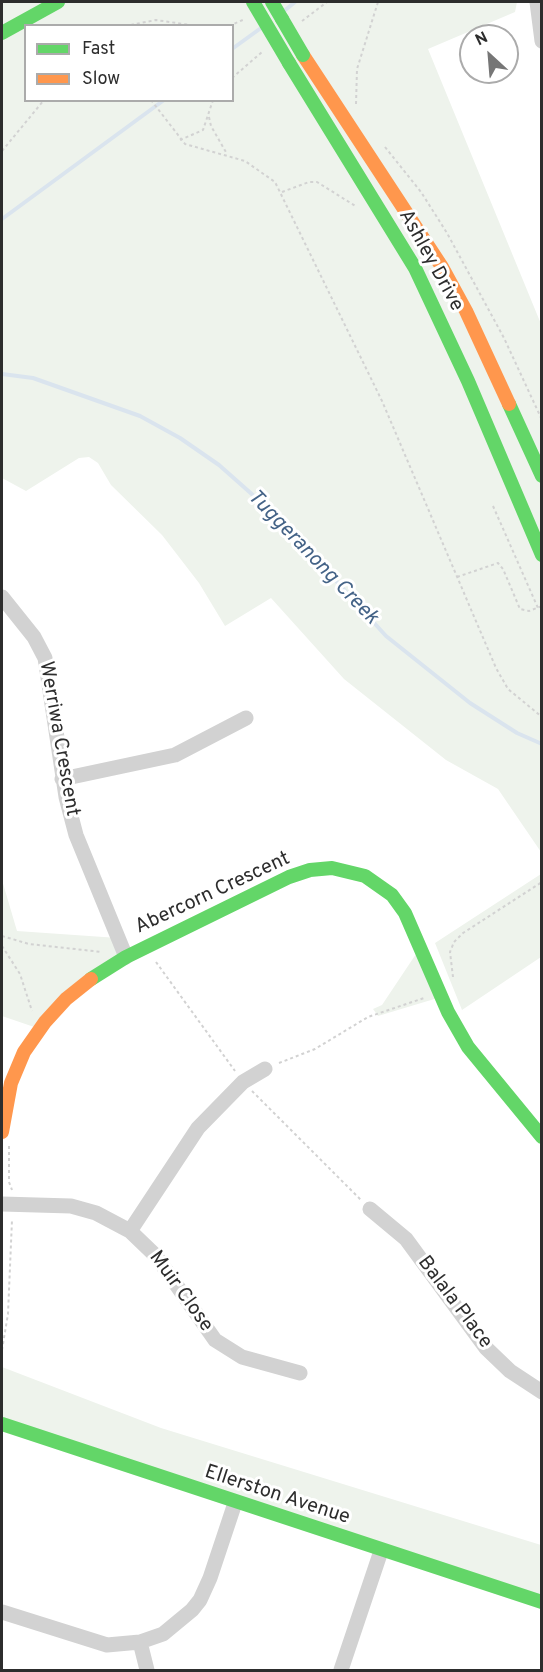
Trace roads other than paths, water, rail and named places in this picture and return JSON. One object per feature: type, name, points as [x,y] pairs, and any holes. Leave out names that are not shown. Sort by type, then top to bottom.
[{"type":"street","points":[[2,33],[45,5],[58,2]]},
{"type":"street","name":"Ashley Drive","points":[[253,2],[415,268],[468,381],[542,555]]},
{"type":"street","name":"Ashley Drive","points":[[272,2],[303,55],[442,267],[466,311],[542,476]]},
{"type":"street","points":[[537,2],[542,41]]},
{"type":"street","points":[[520,505],[542,540]]},
{"type":"street","name":"Werriwa Crescent","points":[[2,597],[34,637],[45,658],[62,779],[76,835],[126,957]]},
{"type":"street","points":[[62,779],[175,754],[246,718]]},
{"type":"street","name":"Abercorn Crescent","points":[[5,1136],[11,1083],[24,1052],[45,1022],[87,983],[126,957],[289,877],[310,870],[332,868],[365,876],[392,895],[405,913],[448,1012],[468,1047],[542,1137]]},
{"type":"street","points":[[130,1231],[198,1128],[243,1082],[265,1068]]},
{"type":"street","name":"Muir Close","points":[[2,1204],[71,1206],[96,1213],[130,1231],[156,1256],[215,1340],[242,1357],[300,1373]]},
{"type":"street","name":"Balala Place","points":[[370,1209],[406,1239],[486,1348],[510,1371],[542,1392]]},
{"type":"street","name":"Ellerston Avenue","points":[[2,1424],[235,1503],[542,1602]]},
{"type":"street","points":[[2,1612],[107,1645],[140,1642],[174,1627],[200,1600],[210,1578],[235,1503]]},
{"type":"street","points":[[341,1671],[381,1551]]},
{"type":"street","points":[[140,1642],[147,1671]]},
{"type":"waterway","points":[[284,11],[295,2]]},
{"type":"waterway","points":[[234,48],[261,28]]},
{"type":"waterway","points":[[2,219],[161,102]]},
{"type":"waterway","name":"Tuggeranong Creek","points":[[2,374],[33,378],[140,416],[180,438],[219,465],[280,519],[386,636],[470,703],[517,733],[542,744]]}]
